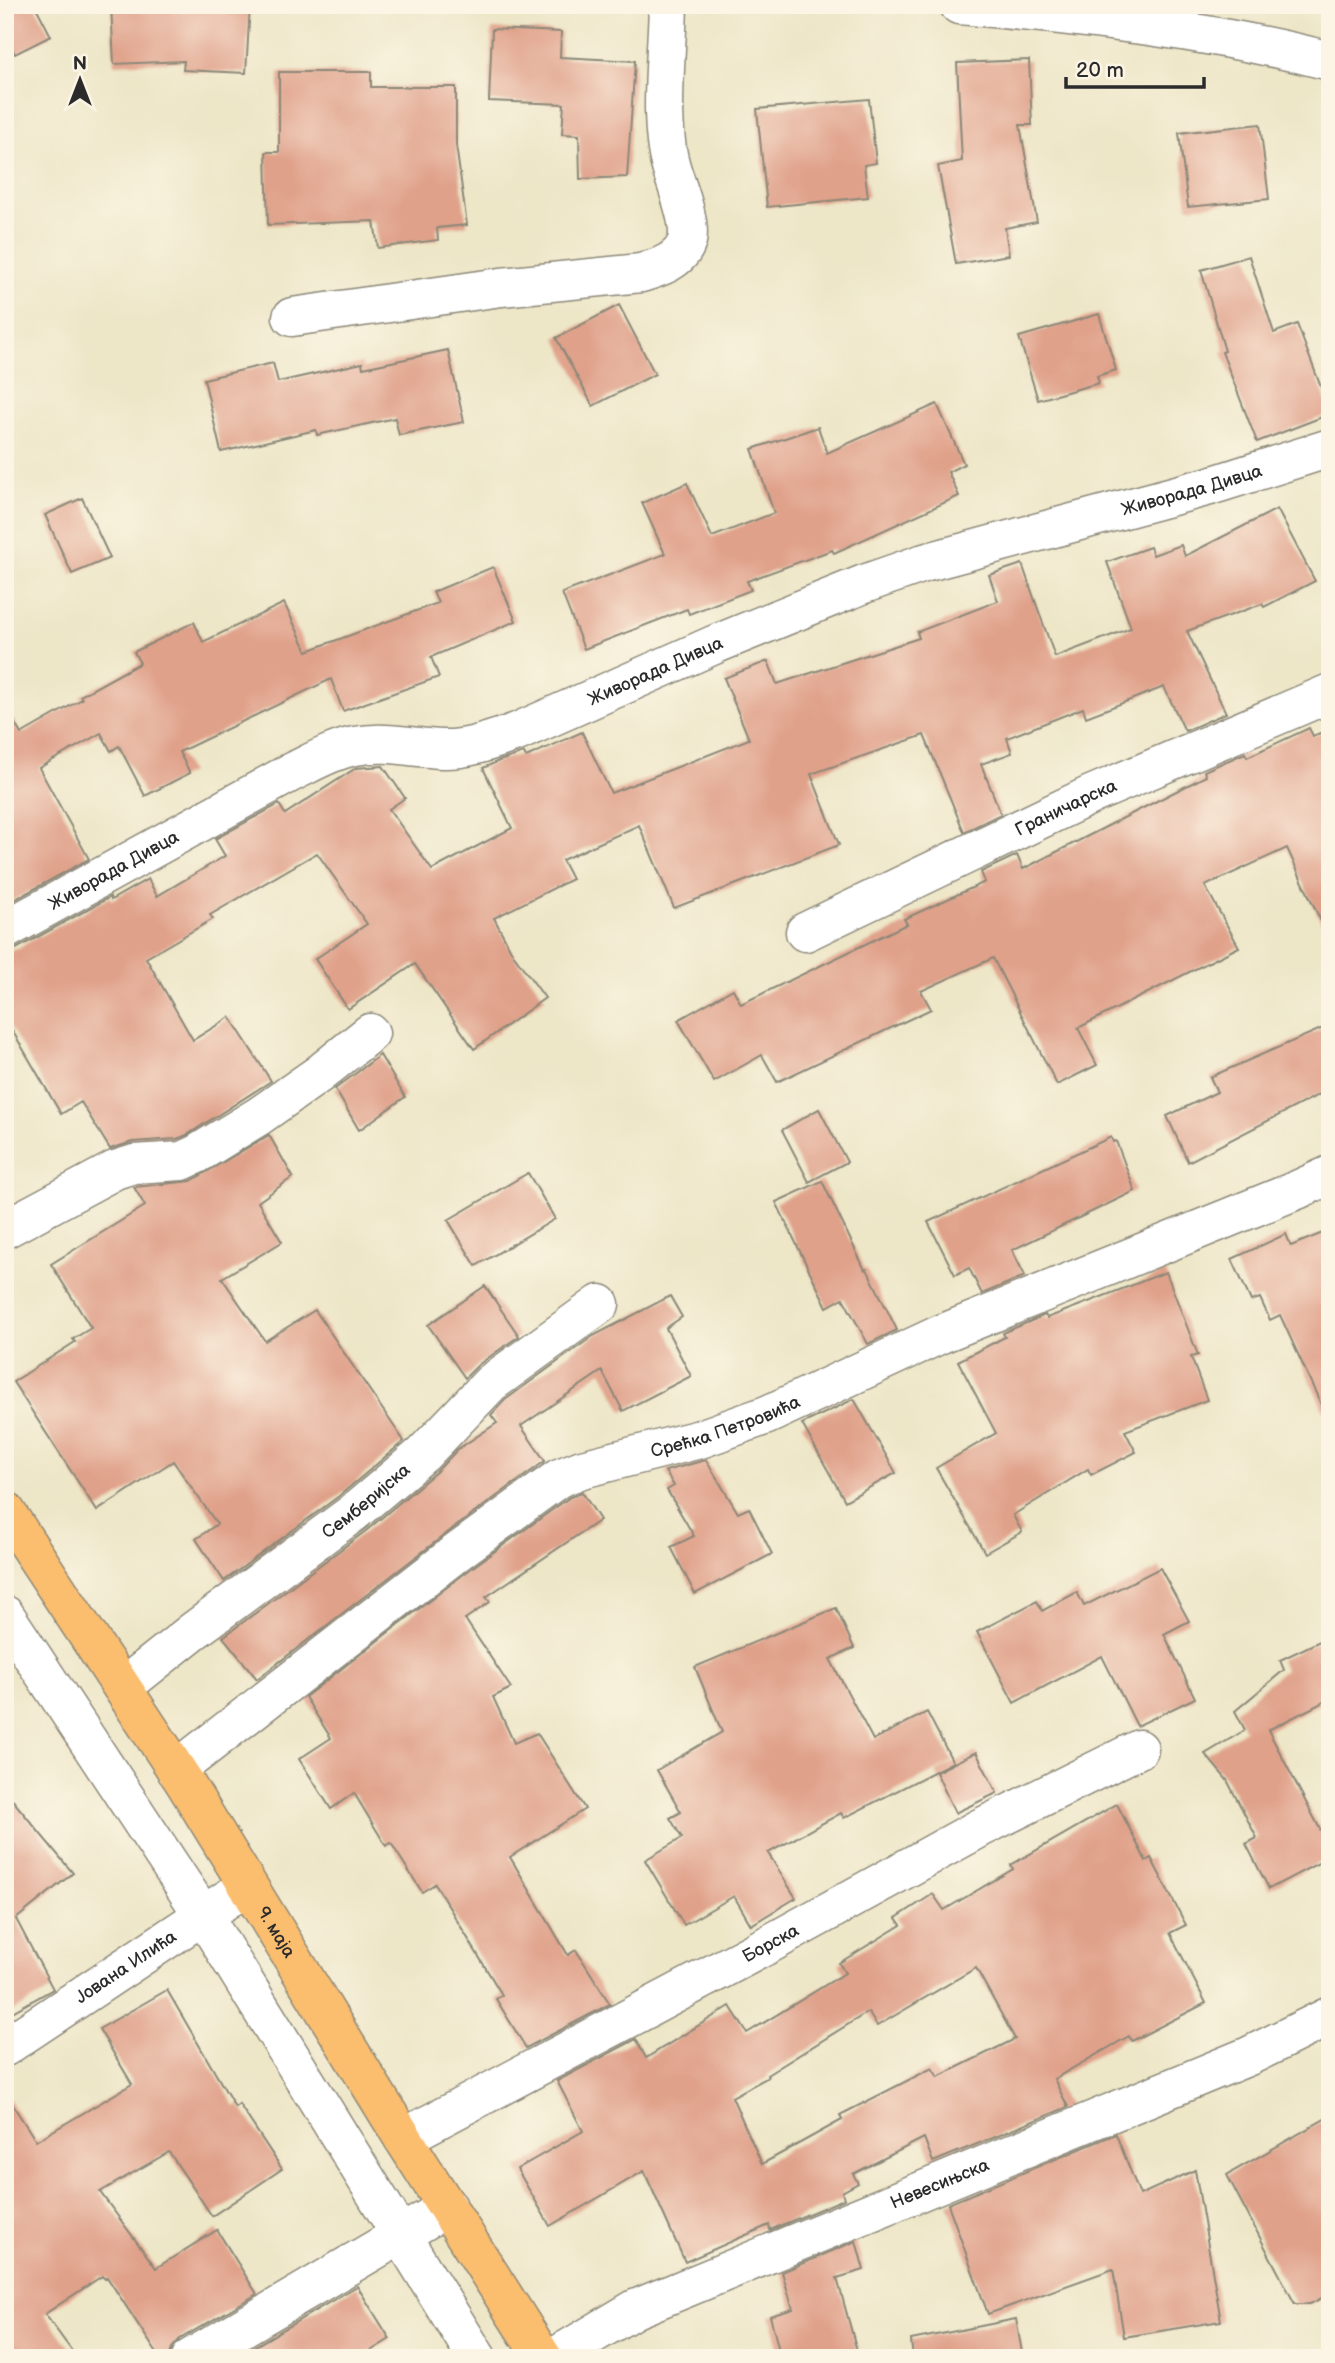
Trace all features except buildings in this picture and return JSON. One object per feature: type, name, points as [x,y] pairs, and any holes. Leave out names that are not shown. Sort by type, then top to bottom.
[{"type":"main road","name":"9. маја","points":[[5,1510],[176,1770],[403,2138],[543,2358]]},
{"type":"street","points":[[292,317],[501,287],[641,274],[662,267],[678,256],[687,241],[687,222],[669,160],[665,122],[668,5]]},
{"type":"street","points":[[959,5],[1140,25],[1228,39],[1330,61]]},
{"type":"street","name":"Живорада Дивца","points":[[5,930],[290,773],[354,746],[379,744],[465,748],[517,733],[785,615],[888,575],[1008,538],[1210,486],[1330,448]]},
{"type":"street","name":"Граничарска","points":[[805,932],[1093,794],[1330,693]]},
{"type":"street","points":[[5,1229],[115,1170],[134,1164],[182,1161],[197,1154],[259,1116],[370,1033]]},
{"type":"street","name":"Срећка Петровића","points":[[176,1770],[438,1566],[559,1478],[582,1469],[700,1439],[767,1415],[941,1334],[1330,1175]]},
{"type":"street","name":"Семберијска","points":[[123,1687],[192,1632],[353,1513],[423,1454],[491,1383],[600,1304]]},
{"type":"street","points":[[5,1615],[203,1916],[477,2358]]},
{"type":"street","name":"Борска","points":[[403,2138],[761,1949],[980,1828],[1139,1749]]},
{"type":"street","name":"Јована Илића","points":[[5,2047],[247,1886]]},
{"type":"street","name":"Невесињска","points":[[553,2358],[635,2309],[1249,2056],[1330,2016]]},
{"type":"street","points":[[191,2358],[448,2207]]}]
